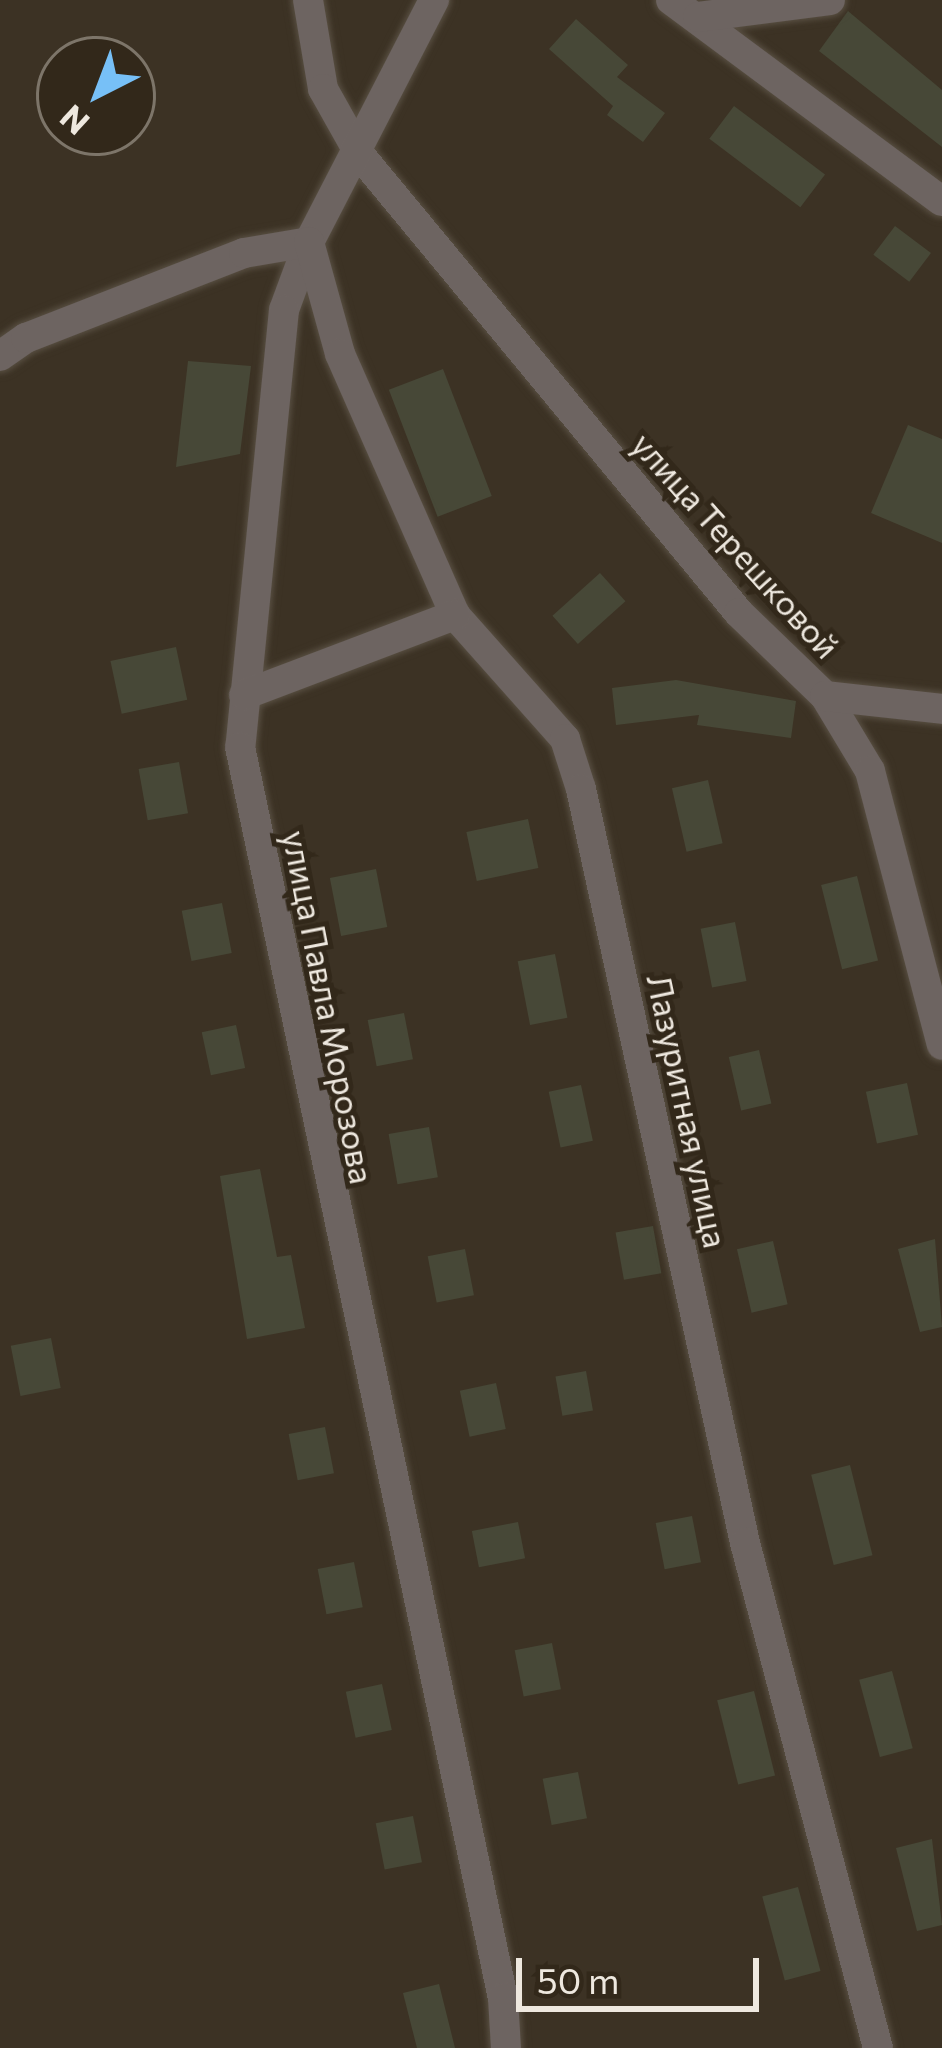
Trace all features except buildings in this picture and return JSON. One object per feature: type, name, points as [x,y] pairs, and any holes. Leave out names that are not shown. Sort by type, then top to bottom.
[{"type":"street","name":"улица Терешковой","points":[[308,0],[323,88],[359,155],[739,613],[825,696],[871,771],[942,1045]]},
{"type":"street","name":"улица Павла Морозова","points":[[434,0],[359,155],[309,242],[284,310],[240,747],[503,1998],[506,2048]]},
{"type":"street","points":[[684,8],[830,0]]},
{"type":"street","points":[[684,8],[942,201]]},
{"type":"street","points":[[0,356],[26,338],[244,253],[309,242]]},
{"type":"street","name":"Лазуритная улица","points":[[309,242],[340,354],[455,615],[565,740],[581,789],[745,1543],[878,2048]]},
{"type":"street","points":[[244,694],[455,615]]},
{"type":"street","points":[[825,696],[942,709]]}]
